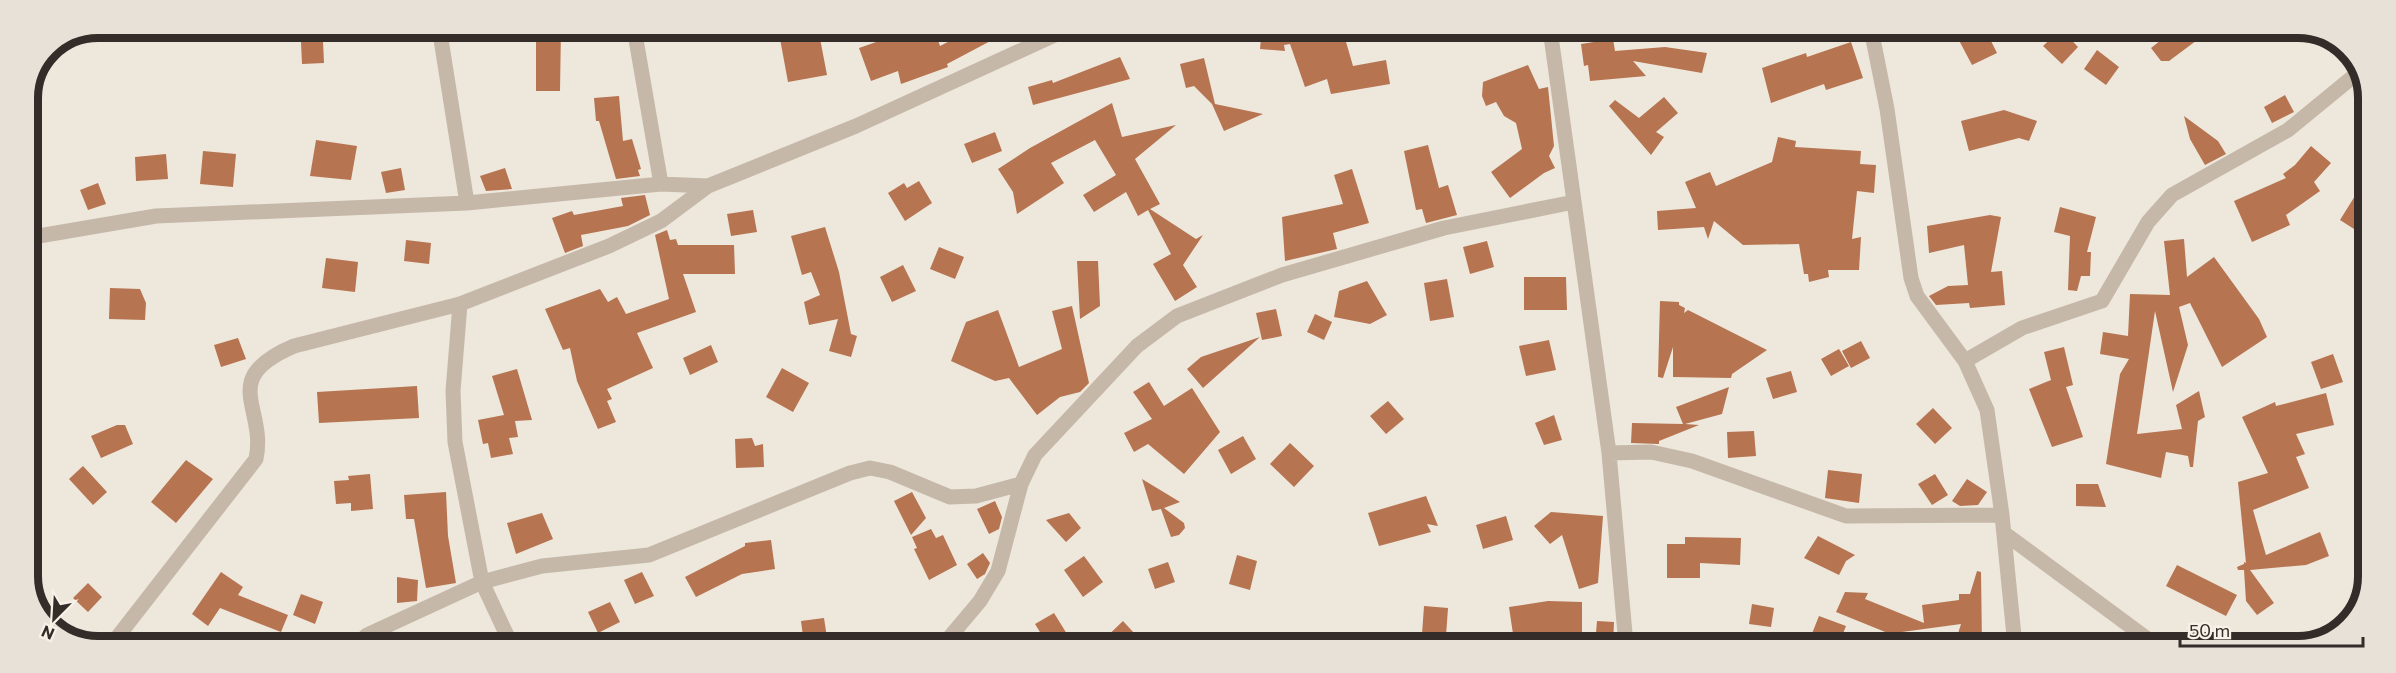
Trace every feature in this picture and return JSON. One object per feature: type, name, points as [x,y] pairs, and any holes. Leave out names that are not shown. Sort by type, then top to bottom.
[{"type":"street","points":[[441,38],[467,203]]},
{"type":"street","points":[[636,38],[661,184]]},
{"type":"street","points":[[118,636],[256,459],[259,445],[249,396],[251,382],[256,370],[274,355],[294,346],[460,304],[609,246],[661,221],[708,186],[856,126],[1048,38]]},
{"type":"street","points":[[1551,38],[1610,453],[1625,636]]},
{"type":"street","points":[[1873,38],[1887,110],[1911,278],[1917,296],[1965,361],[1987,410],[2002,514],[2014,636]]},
{"type":"street","points":[[1965,361],[2022,328],[2102,301],[2148,222],[2172,195],[2288,130],[2354,76]]},
{"type":"street","points":[[38,236],[156,216],[467,203],[661,184],[708,186]]},
{"type":"street","points":[[951,636],[980,601],[998,571],[1021,484],[1035,455],[1137,346],[1178,316],[1282,275],[1444,228],[1574,202]]},
{"type":"street","points":[[460,304],[453,392],[455,442],[482,582],[507,636]]},
{"type":"street","points":[[1610,453],[1651,452],[1692,461],[1846,516],[2002,514]]},
{"type":"street","points":[[367,636],[482,582],[542,566],[649,555],[850,473],[870,468],[890,472],[950,497],[976,496],[1021,484]]},
{"type":"street","points":[[2004,532],[2144,636]]},
{"type":"building","points":[[536,38],[561,38],[560,91],[536,91]]},
{"type":"building","points":[[780,38],[820,38],[827,75],[788,82]]},
{"type":"building","points":[[888,38],[937,38],[940,46],[956,38],[996,38],[947,64],[948,67],[901,84],[898,71],[871,81],[859,48]]},
{"type":"building","points":[[1261,38],[1345,38],[1353,66],[1386,60],[1390,84],[1331,94],[1327,79],[1305,87],[1290,44],[1284,45],[1285,51],[1260,49]]},
{"type":"building","points":[[1958,38],[1990,38],[1997,53],[1972,65]]},
{"type":"building","points":[[2051,38],[2070,38],[2078,47],[2062,64],[2043,46]]},
{"type":"building","points":[[2164,38],[2200,38],[2169,61],[2161,61],[2151,48]]},
{"type":"building","points":[[1613,39],[1615,51],[1665,47],[1707,53],[1702,73],[1633,61],[1646,76],[1590,81],[1588,65],[1584,66],[1581,44]]},
{"type":"building","points":[[323,41],[324,63],[302,64],[301,42]]},
{"type":"building","points":[[1851,42],[1863,78],[1826,90],[1824,84],[1771,103],[1762,68],[1806,53],[1807,57]]},
{"type":"building","points":[[2097,50],[2119,67],[2106,85],[2084,69]]},
{"type":"building","points":[[1120,57],[1130,79],[1033,105],[1028,87],[1052,80],[1053,83]]},
{"type":"building","points":[[1204,58],[1215,104],[1263,114],[1224,131],[1212,104],[1194,86],[1186,88],[1180,64]]},
{"type":"building","points":[[1528,65],[1539,89],[1548,87],[1554,146],[1549,156],[1555,168],[1544,173],[1510,198],[1491,172],[1522,149],[1516,123],[1504,116],[1496,102],[1486,106],[1482,96],[1483,82]]},
{"type":"building","points":[[2285,95],[2294,112],[2272,123],[2264,107]]},
{"type":"building","points":[[619,96],[623,141],[632,139],[641,169],[638,170],[640,176],[616,179],[599,121],[596,121],[594,98]]},
{"type":"building","points":[[1664,97],[1678,113],[1656,132],[1664,137],[1651,155],[1609,106],[1615,100],[1639,118]]},
{"type":"building","points":[[1112,103],[1122,137],[1176,125],[1135,159],[1160,204],[1150,209],[1196,239],[1203,235],[1183,265],[1197,287],[1175,301],[1153,264],[1171,254],[1148,210],[1138,216],[1126,192],[1094,212],[1083,195],[1116,175],[1095,140],[1051,163],[1064,183],[1017,214],[1013,192],[998,169],[1030,148]]},
{"type":"building","points":[[2004,110],[2037,121],[2029,141],[2019,138],[1969,151],[1961,121]]},
{"type":"building","points":[[2184,116],[2218,141],[2226,154],[2205,165],[2190,139]]},
{"type":"building","points":[[995,132],[1002,151],[972,163],[964,144]]},
{"type":"building","points":[[1778,137],[1796,141],[1795,147],[1861,151],[1860,164],[1876,165],[1874,193],[1857,191],[1852,239],[1861,237],[1859,270],[1828,270],[1829,277],[1809,282],[1808,274],[1804,274],[1799,244],[1743,245],[1714,221],[1708,239],[1704,227],[1658,230],[1657,211],[1696,208],[1685,182],[1710,172],[1716,186],[1772,162]]},
{"type":"building","points":[[316,140],[357,146],[351,180],[310,176]]},
{"type":"building","points":[[1428,145],[1439,188],[1448,185],[1457,215],[1426,223],[1422,209],[1416,210],[1404,151]]},
{"type":"building","points":[[2311,146],[2331,163],[2314,182],[2320,191],[2286,215],[2290,225],[2252,242],[2234,201],[2286,178],[2283,174],[2295,165]]},
{"type":"building","points":[[203,151],[236,154],[233,187],[200,184]]},
{"type":"building","points":[[166,154],[168,179],[136,181],[135,157]]},
{"type":"building","points":[[401,168],[405,190],[386,193],[381,172]]},
{"type":"building","points":[[505,168],[512,189],[486,191],[480,176]]},
{"type":"building","points":[[1352,169],[1369,223],[1333,233],[1337,249],[1285,261],[1282,217],[1343,204],[1334,175]]},
{"type":"building","points":[[919,181],[932,203],[905,221],[888,193],[904,183],[907,188]]},
{"type":"building","points":[[98,183],[106,204],[88,210],[80,190]]},
{"type":"building","points":[[2358,191],[2358,232],[2340,220]]},
{"type":"building","points":[[645,195],[650,215],[628,226],[581,235],[583,246],[565,253],[552,218],[572,211],[574,215],[623,206],[621,198]]},
{"type":"building","points":[[2060,207],[2096,217],[2087,252],[2091,252],[2090,276],[2081,276],[2077,291],[2068,290],[2070,236],[2054,232]]},
{"type":"building","points":[[753,210],[757,232],[731,236],[727,214]]},
{"type":"building","points":[[1990,215],[2001,217],[1991,272],[2002,271],[2005,305],[1970,308],[1969,303],[1936,305],[1929,296],[1948,286],[1968,285],[1964,245],[1929,253],[1927,226]]},
{"type":"building","points":[[825,227],[839,272],[851,334],[857,336],[851,357],[829,351],[838,319],[809,325],[804,302],[820,295],[811,272],[802,275],[791,236]]},
{"type":"building","points":[[667,230],[670,240],[676,239],[678,245],[734,245],[735,274],[683,274],[696,312],[637,333],[653,368],[607,389],[612,399],[607,401],[616,422],[598,429],[577,381],[570,348],[563,350],[545,309],[600,289],[608,302],[617,297],[626,314],[669,299],[655,235]]},
{"type":"building","points":[[2184,239],[2187,277],[2214,257],[2259,319],[2267,337],[2222,367],[2190,303],[2179,307],[2188,345],[2173,392],[2155,311],[2137,434],[2182,429],[2176,405],[2199,391],[2205,417],[2198,421],[2193,467],[2190,467],[2188,456],[2166,452],[2161,478],[2106,464],[2120,374],[2129,359],[2100,354],[2103,332],[2128,336],[2130,294],[2170,295],[2164,241]]},
{"type":"building","points":[[406,240],[431,243],[429,264],[404,261]]},
{"type":"building","points":[[1487,241],[1494,267],[1470,274],[1463,247]]},
{"type":"building","points":[[939,247],[964,257],[955,279],[930,269]]},
{"type":"building","points":[[326,258],[358,262],[355,292],[322,288]]},
{"type":"building","points":[[1077,261],[1098,261],[1100,306],[1080,319]]},
{"type":"building","points":[[903,265],[916,291],[892,302],[880,277]]},
{"type":"building","points":[[1524,277],[1566,277],[1567,310],[1524,310]]},
{"type":"building","points":[[1447,279],[1454,317],[1430,321],[1424,283]]},
{"type":"building","points":[[1367,281],[1387,315],[1370,324],[1334,317],[1339,291]]},
{"type":"building","points":[[110,288],[140,289],[146,303],[145,320],[109,319]]},
{"type":"building","points":[[1660,301],[1679,302],[1679,305],[1685,308],[1684,313],[1688,310],[1767,350],[1732,374],[1731,378],[1673,377],[1673,347],[1663,378],[1658,377]]},
{"type":"building","points":[[1072,306],[1089,383],[1080,392],[1060,397],[1037,415],[1009,378],[995,381],[951,361],[966,322],[998,310],[1019,367],[1062,349],[1052,311]]},
{"type":"building","points":[[1276,309],[1282,336],[1262,340],[1256,313]]},
{"type":"building","points":[[1315,314],[1332,322],[1324,340],[1307,332]]},
{"type":"building","points":[[1260,337],[1203,388],[1187,369],[1201,357]]},
{"type":"building","points":[[238,338],[246,359],[221,367],[214,345]]},
{"type":"building","points":[[1549,340],[1556,370],[1526,376],[1519,346]]},
{"type":"building","points":[[1861,341],[1870,358],[1851,368],[1842,351]]},
{"type":"building","points":[[711,345],[718,362],[690,375],[683,358]]},
{"type":"building","points":[[2064,347],[2073,385],[2066,387],[2083,437],[2052,447],[2029,389],[2051,380],[2044,352]]},
{"type":"building","points":[[1839,349],[1849,366],[1831,376],[1821,359]]},
{"type":"building","points":[[2333,354],[2343,382],[2321,389],[2311,362]]},
{"type":"building","points":[[782,368],[809,383],[793,412],[766,397]]},
{"type":"building","points":[[517,369],[532,420],[515,421],[518,437],[509,438],[513,454],[491,458],[488,443],[483,444],[478,420],[504,415],[492,376]]},
{"type":"building","points":[[1791,371],[1797,392],[1773,399],[1766,378]]},
{"type":"building","points":[[1149,382],[1164,406],[1192,388],[1220,432],[1184,474],[1148,444],[1134,452],[1124,433],[1152,419],[1133,392]]},
{"type":"building","points":[[417,386],[419,418],[319,423],[317,392]]},
{"type":"building","points":[[1729,387],[1722,414],[1685,424],[1699,425],[1659,441],[1659,444],[1631,443],[1632,423],[1683,424],[1676,407]]},
{"type":"building","points":[[2326,393],[2334,425],[2296,434],[2305,454],[2296,457],[2309,488],[2253,510],[2266,555],[2320,532],[2329,556],[2306,565],[2250,570],[2274,603],[2257,615],[2246,601],[2244,570],[2238,570],[2237,567],[2246,563],[2238,482],[2268,473],[2242,417],[2275,402],[2276,406]]},
{"type":"building","points":[[1388,401],[1404,419],[1386,434],[1370,416]]},
{"type":"building","points":[[1933,408],[1952,428],[1935,444],[1916,424]]},
{"type":"building","points":[[1554,415],[1562,440],[1544,445],[1535,423]]},
{"type":"building","points":[[117,425],[125,425],[133,444],[101,458],[91,436]]},
{"type":"building","points":[[1754,431],[1756,456],[1728,458],[1727,432]]},
{"type":"building","points":[[1243,436],[1256,459],[1231,474],[1218,450]]},
{"type":"building","points":[[752,438],[755,446],[763,444],[764,467],[736,468],[735,439]]},
{"type":"building","points":[[1290,443],[1314,466],[1294,487],[1270,464]]},
{"type":"building","points":[[186,460],[213,479],[176,523],[151,502]]},
{"type":"building","points":[[83,466],[107,492],[93,505],[69,479]]},
{"type":"building","points":[[1828,470],[1862,474],[1859,503],[1825,498]]},
{"type":"building","points":[[370,474],[373,509],[351,511],[351,503],[336,504],[334,481],[349,480],[348,476]]},
{"type":"building","points":[[1935,474],[1948,495],[1932,505],[1918,484]]},
{"type":"building","points":[[1142,479],[1180,502],[1164,508],[1184,523],[1185,528],[1179,535],[1171,537],[1161,509],[1152,511]]},
{"type":"building","points":[[1967,479],[1987,492],[1978,505],[1960,506],[1952,501]]},
{"type":"building","points":[[2076,484],[2098,484],[2106,507],[2076,506]]},
{"type":"building","points":[[446,492],[448,536],[456,583],[426,588],[414,519],[406,519],[404,495]]},
{"type":"building","points":[[912,492],[926,518],[911,535],[894,501]]},
{"type":"building","points":[[1426,496],[1438,526],[1427,524],[1431,532],[1379,546],[1368,513]]},
{"type":"building","points":[[995,501],[1002,517],[999,529],[989,534],[977,509]]},
{"type":"building","points":[[1551,512],[1603,516],[1598,583],[1579,589],[1562,535],[1550,544],[1534,526]]},
{"type":"building","points":[[542,513],[553,539],[516,554],[507,523]]},
{"type":"building","points":[[1069,513],[1081,528],[1066,542],[1046,520]]},
{"type":"building","points":[[1506,516],[1513,540],[1483,549],[1476,525]]},
{"type":"building","points":[[931,529],[936,538],[943,535],[957,565],[929,580],[914,549],[917,548],[912,537]]},
{"type":"building","points":[[1818,536],[1855,555],[1846,561],[1839,575],[1804,558]]},
{"type":"building","points":[[1685,537],[1741,538],[1740,565],[1700,563],[1700,578],[1667,578],[1667,544],[1685,544]]},
{"type":"building","points":[[771,540],[775,569],[742,574],[696,597],[685,577],[745,546],[745,543]]},
{"type":"building","points":[[983,553],[990,563],[985,574],[977,579],[967,564]]},
{"type":"building","points":[[1237,555],[1257,561],[1250,590],[1229,584]]},
{"type":"building","points":[[1084,556],[1103,582],[1083,597],[1064,570]]},
{"type":"building","points":[[1168,562],[1175,582],[1155,589],[1148,569]]},
{"type":"building","points":[[2177,565],[2237,595],[2226,616],[2166,586]]},
{"type":"building","points":[[1977,571],[1981,572],[1982,636],[1957,636],[1961,624],[1902,632],[1901,636],[1895,636],[1836,612],[1845,592],[1868,593],[1865,599],[1924,623],[1922,605],[1959,600],[1959,594],[1970,594]]},
{"type":"building","points":[[221,572],[243,587],[238,595],[288,615],[281,632],[220,608],[208,626],[192,614]]},
{"type":"building","points":[[642,572],[654,596],[635,604],[624,580]]},
{"type":"building","points":[[397,577],[418,580],[417,601],[397,603]]},
{"type":"building","points":[[88,583],[102,597],[88,612],[73,598]]},
{"type":"building","points":[[301,594],[323,602],[315,624],[293,615]]},
{"type":"building","points":[[1548,601],[1582,602],[1582,635],[1513,636],[1509,607]]},
{"type":"building","points":[[610,602],[620,622],[598,633],[588,612]]},
{"type":"building","points":[[1752,604],[1774,608],[1771,627],[1749,624]]},
{"type":"building","points":[[1424,606],[1448,608],[1446,636],[1422,634]]},
{"type":"building","points":[[1054,613],[1067,634],[1042,636],[1035,624]]},
{"type":"building","points":[[1819,616],[1846,626],[1842,636],[1811,636]]},
{"type":"building","points":[[824,618],[827,636],[803,636],[801,621]]},
{"type":"building","points":[[1123,621],[1137,636],[1107,636]]},
{"type":"building","points":[[1597,621],[1614,622],[1613,636],[1596,636]]}]
